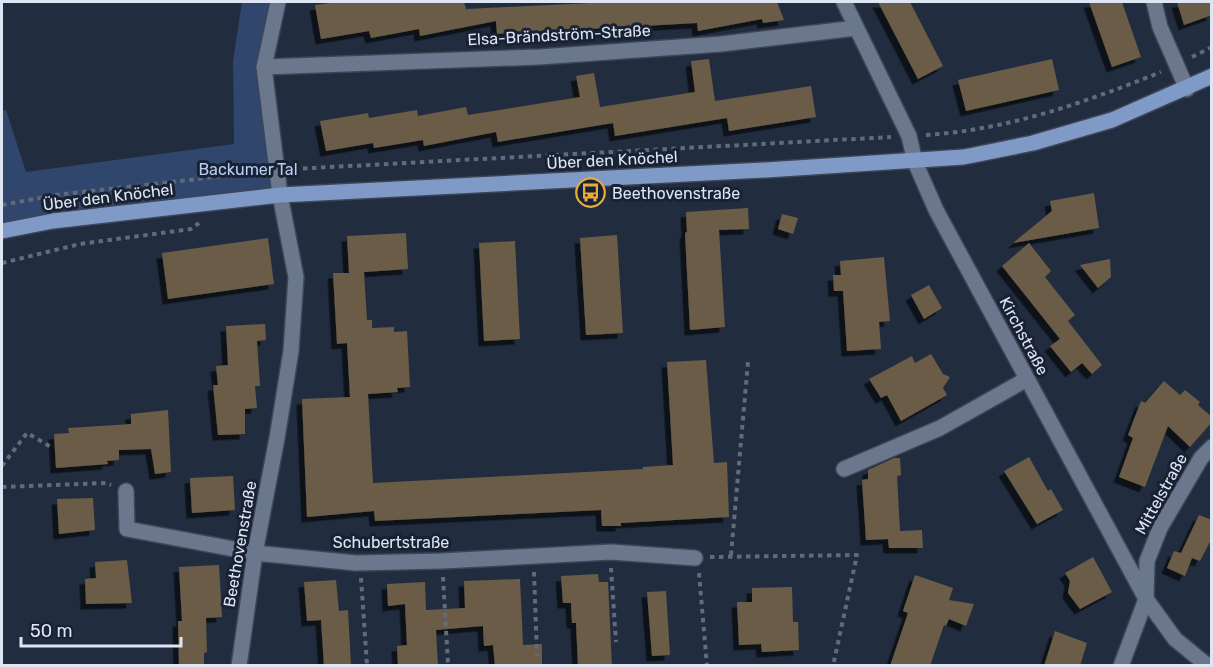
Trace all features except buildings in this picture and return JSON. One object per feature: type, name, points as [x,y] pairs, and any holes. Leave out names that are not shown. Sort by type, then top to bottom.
[{"type":"main road","name":"Über den Knöchel","points":[[2,231],[53,221],[280,195],[915,162],[964,157],[1033,143],[1112,120],[1187,89],[1212,76]]},
{"type":"street","name":"Beethovenstraße","points":[[239,666],[255,553],[285,388],[296,277],[280,195],[264,67],[278,2]]},
{"type":"street","name":"Kirchstraße","points":[[844,2],[909,136],[915,162],[936,210],[1146,599],[1175,639],[1209,666]]},
{"type":"street","points":[[1154,2],[1160,27],[1187,89]]},
{"type":"street","name":"Elsa-Brändström-Straße","points":[[264,67],[539,57],[721,44],[856,28]]},
{"type":"street","points":[[844,469],[940,428],[1027,380]]},
{"type":"street","name":"Mittelstraße","points":[[1121,666],[1146,599],[1147,561],[1160,528],[1201,458],[1212,447]]},
{"type":"street","name":"Schubertstraße","points":[[126,491],[127,529],[255,553],[360,562],[442,561],[610,552],[695,558]]},
{"type":"path","points":[[2,205],[56,195],[277,170],[909,136],[989,126],[1086,101],[1177,65],[1212,47]]},
{"type":"path","points":[[2,263],[80,243],[191,229]]},
{"type":"path","points":[[748,362],[732,555],[857,555],[833,666]]},
{"type":"path","points":[[2,466],[27,433],[51,447]]},
{"type":"path","points":[[2,487],[106,483]]},
{"type":"path","points":[[610,552],[616,642]]},
{"type":"path","points":[[533,556],[537,656]]},
{"type":"path","points":[[695,558],[702,583],[707,666]]},
{"type":"path","points":[[442,561],[448,664]]},
{"type":"path","points":[[360,562],[367,665]]},
{"type":"green space","name":"Backumer Tal","points":[[242,2],[278,2],[264,67],[280,195],[2,234],[2,111],[6,110],[26,172],[234,144],[233,61]]},
{"type":"place","name":"Beethovenstraße","points":[[591,193]]}]
